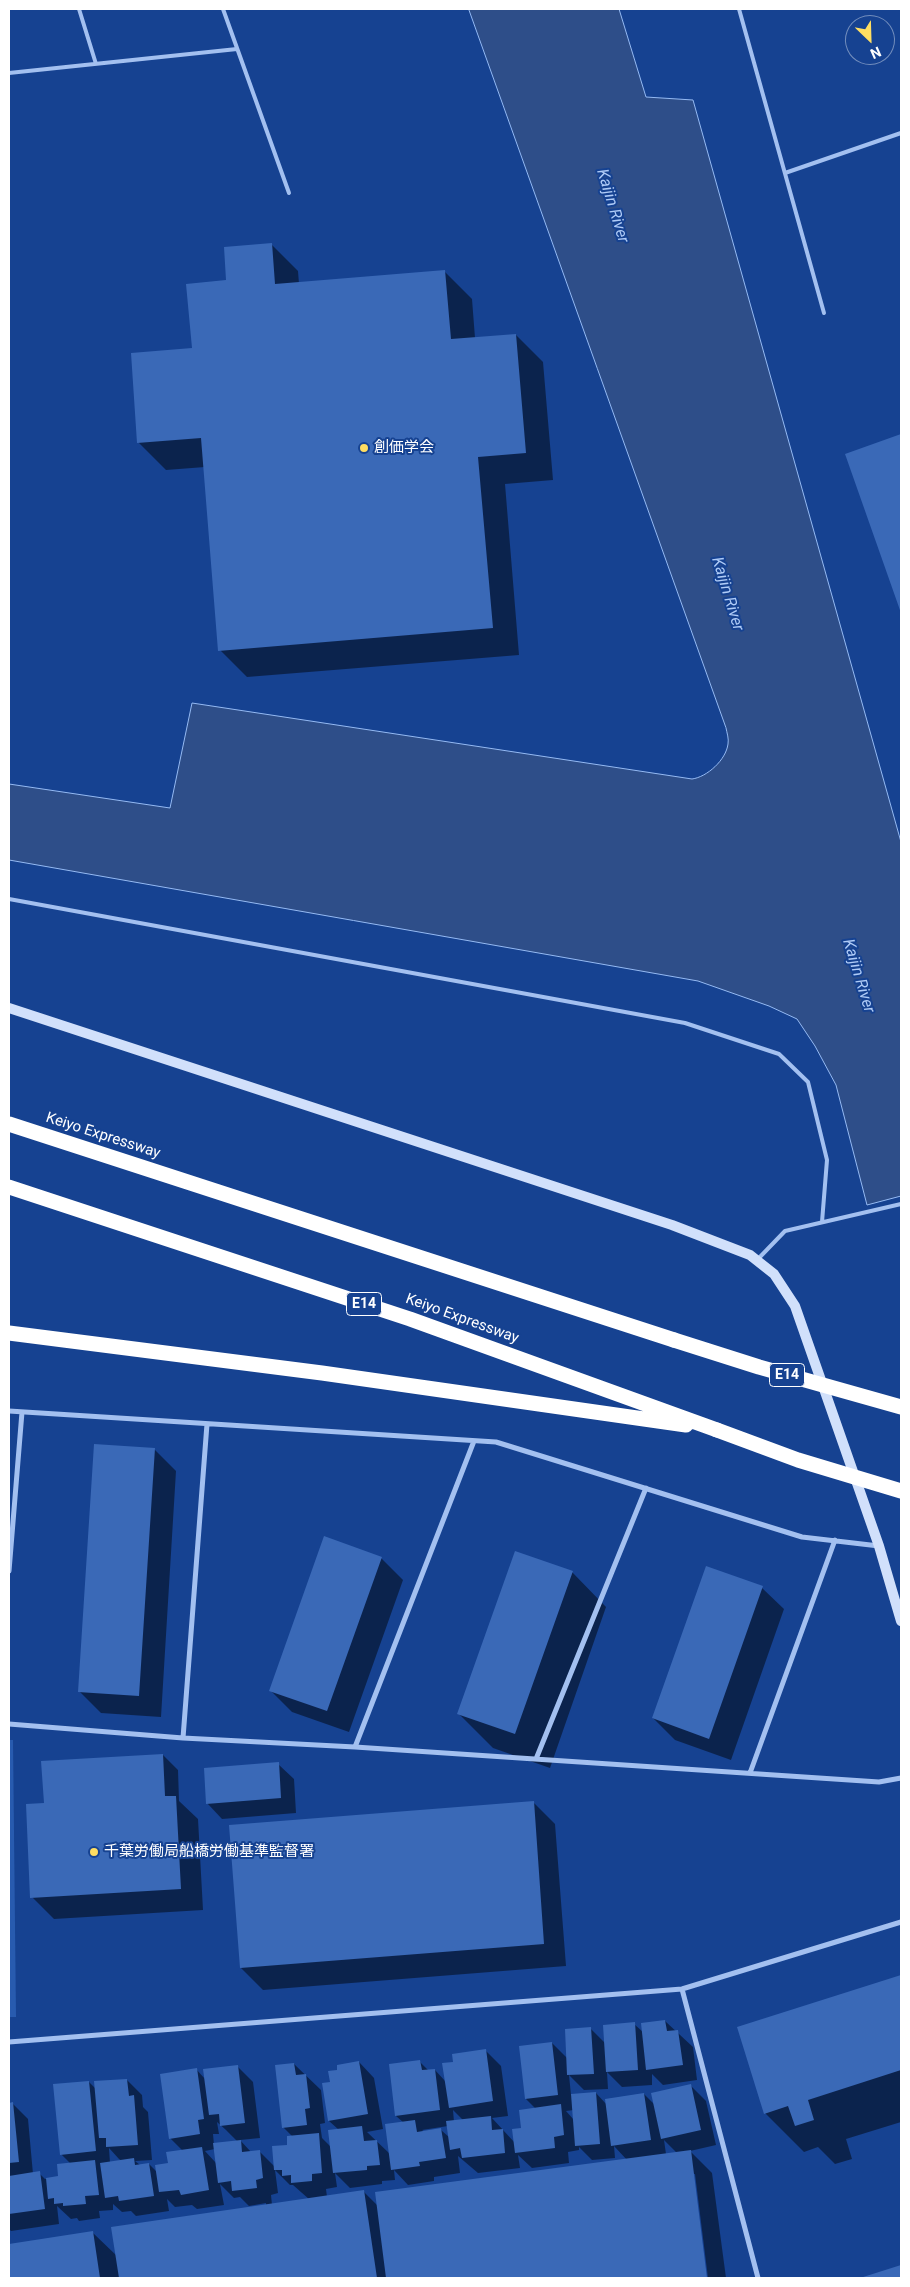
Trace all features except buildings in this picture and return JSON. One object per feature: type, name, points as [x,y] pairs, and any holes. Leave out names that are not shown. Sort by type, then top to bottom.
[{"type":"highway","name":"Keiyo Expressway","points":[[9,1124],[759,1367],[901,1407]]},
{"type":"highway","name":"Keiyo Expressway","points":[[9,1187],[410,1318],[798,1460],[901,1491]]},
{"type":"highway","points":[[9,1332],[322,1373],[717,1430]]},
{"type":"street","points":[[9,1008],[672,1225],[750,1255],[774,1274],[796,1306],[879,1546],[901,1621]]},
{"type":"street","points":[[9,1412],[496,1442],[802,1537],[879,1546]]},
{"type":"street","points":[[9,1571],[22,1412]]},
{"type":"street","points":[[183,1738],[207,1424]]},
{"type":"street","points":[[355,1747],[474,1440]]},
{"type":"street","points":[[536,1759],[646,1488]]},
{"type":"street","points":[[750,1773],[835,1540]]},
{"type":"street","points":[[9,1724],[183,1738],[355,1747],[880,1782],[901,1778]]},
{"type":"street","points":[[9,2042],[682,1989],[901,1922]]},
{"type":"street","points":[[682,1989],[758,2278]]},
{"type":"lane","points":[[79,9],[96,64]]},
{"type":"lane","points":[[222,9],[289,193]]},
{"type":"lane","points":[[739,9],[824,313]]},
{"type":"lane","points":[[9,73],[237,49]]},
{"type":"lane","points":[[785,173],[901,133]]},
{"type":"lane","points":[[9,899],[685,1023],[779,1054],[808,1082],[826,1160],[822,1222]]},
{"type":"lane","points":[[757,1260],[785,1232],[901,1204]]},
{"type":"shaded area","points":[[9,1740],[13,1740],[16,2017],[9,2017]]},
{"type":"water","name":"Kaijin River","points":[[469,9],[619,9],[646,97],[693,100],[901,842],[901,1196],[867,1205],[836,1085],[815,1046],[797,1019],[769,1006],[698,981],[9,860],[9,784],[170,808],[192,703],[692,779],[704,775],[715,767],[724,756],[728,742],[726,728]]},
{"type":"place","name":"創価学会","points":[[364,448]]},
{"type":"place","name":"千葉労働局船橋労働基準監督署","points":[[94,1852]]}]
